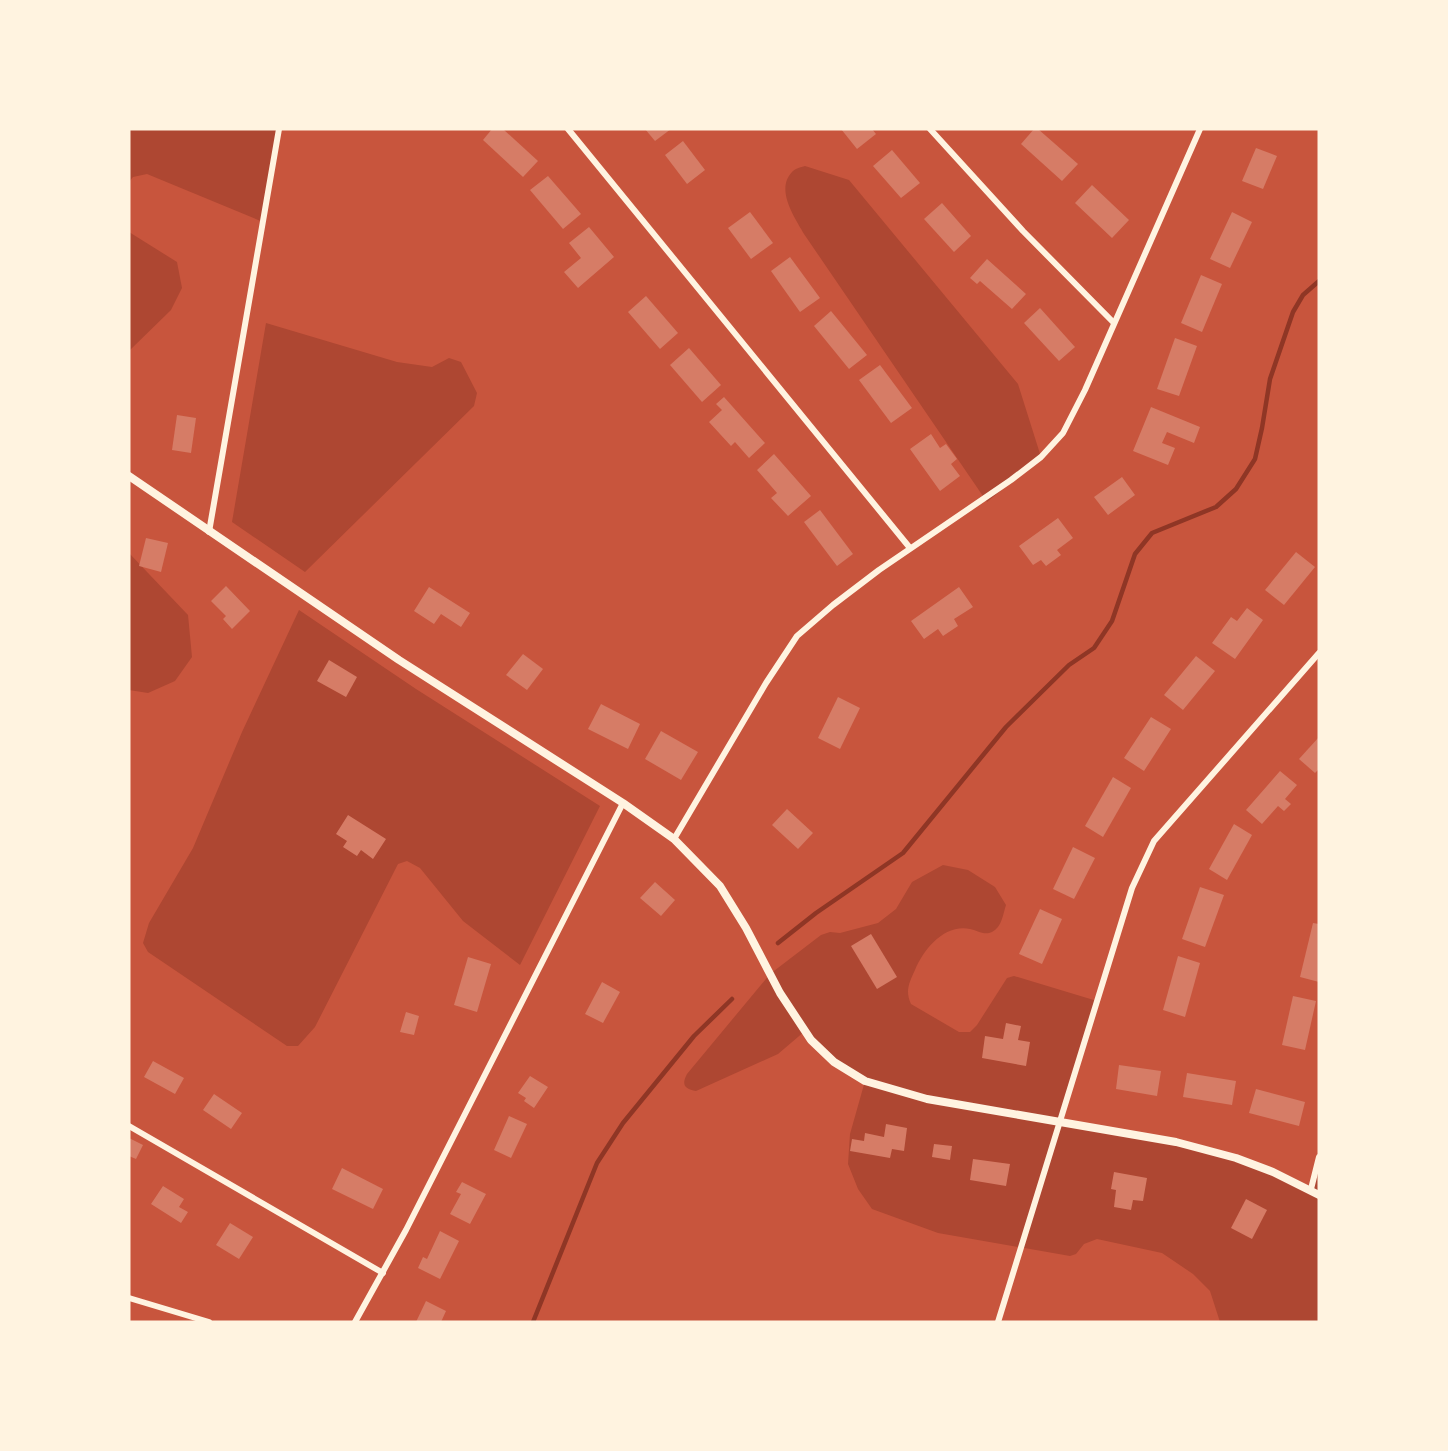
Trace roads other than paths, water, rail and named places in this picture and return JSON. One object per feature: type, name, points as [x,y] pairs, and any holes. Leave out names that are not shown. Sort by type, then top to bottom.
[{"type":"street","points":[[209,532],[279,129]]},
{"type":"street","points":[[568,129],[910,548]]},
{"type":"street","points":[[930,129],[1023,231],[1114,323]]},
{"type":"street","points":[[674,839],[766,682],[797,636],[833,605],[910,548],[1011,480],[1041,457],[1063,433],[1085,390],[1200,129]]},
{"type":"street","points":[[129,476],[419,674],[623,802],[674,839],[720,886],[746,928],[780,993],[811,1040],[834,1062],[865,1081],[927,1099],[1176,1142],[1236,1158],[1274,1172],[1319,1195]]},
{"type":"street","points":[[998,1322],[1132,888],[1154,841],[1319,654]]},
{"type":"street","points":[[355,1322],[406,1230],[623,802]]},
{"type":"street","points":[[129,1126],[382,1273]]},
{"type":"street","points":[[1311,1190],[1319,1157]]},
{"type":"street","points":[[129,1298],[209,1322]]},
{"type":"waterway","points":[[778,943],[816,913],[903,853],[1006,727],[1069,665],[1094,648],[1112,621],[1135,554],[1152,533],[1216,507],[1236,489],[1255,459],[1270,379],[1293,312],[1303,295],[1319,281]]},
{"type":"waterway","points":[[533,1322],[597,1163],[623,1123],[694,1036],[732,999]]}]
